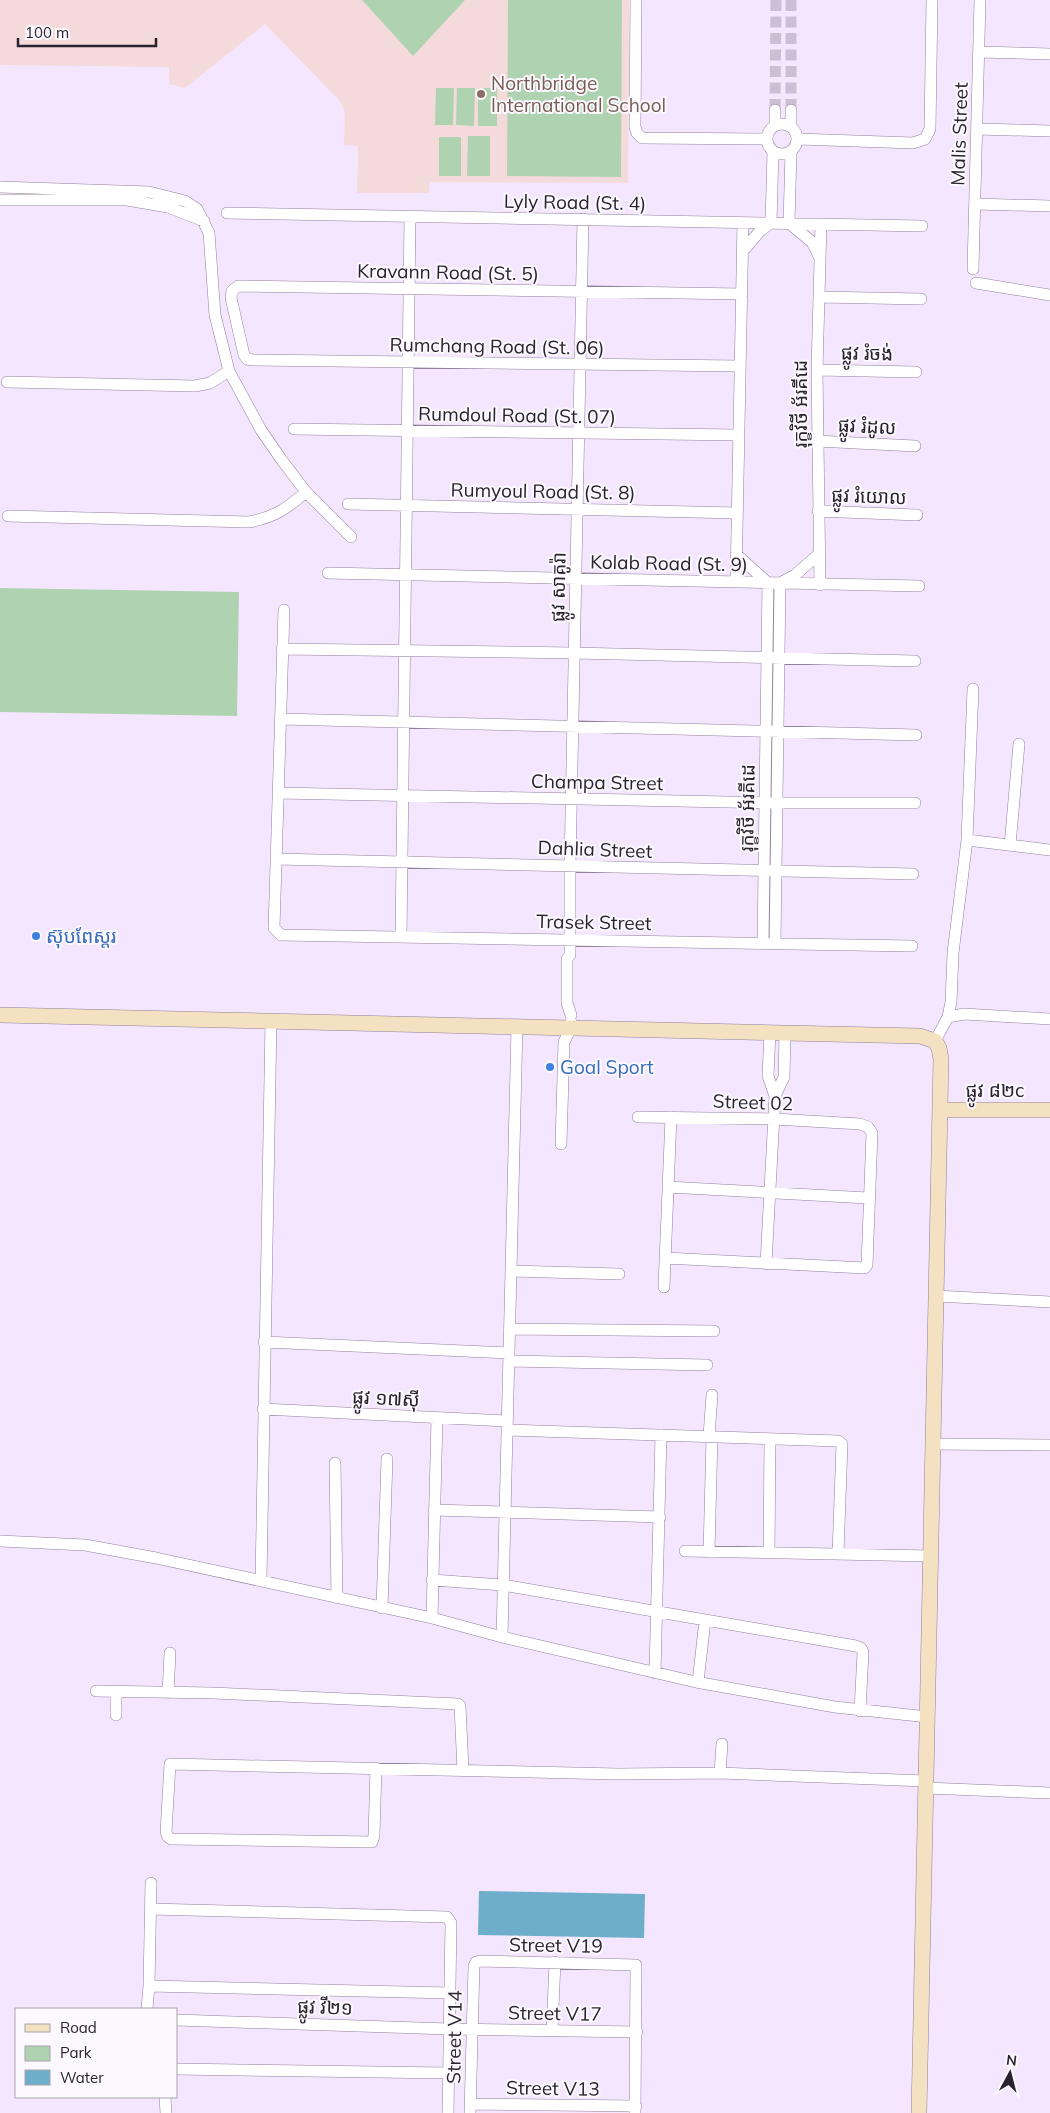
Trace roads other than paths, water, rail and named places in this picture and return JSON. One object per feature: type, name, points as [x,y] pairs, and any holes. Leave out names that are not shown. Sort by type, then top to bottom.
[{"type":"street","points":[[636,0],[635,127],[637,133],[642,138],[767,139]]},
{"type":"street","points":[[798,139],[913,142],[925,139],[930,129],[932,0]]},
{"type":"street","name":"Malis Street","points":[[973,268],[980,0]]},
{"type":"street","points":[[979,52],[1050,54]]},
{"type":"street","points":[[775,110],[775,125]]},
{"type":"street","points":[[791,110],[791,126]]},
{"type":"street","points":[[782,123],[795,129],[798,139],[797,144],[791,151],[781,154],[769,146],[767,139],[769,131],[775,125],[782,123]]},
{"type":"street","points":[[977,129],[1050,131]]},
{"type":"street","points":[[743,251],[760,231],[771,223],[773,150]]},
{"type":"street","points":[[791,151],[789,223],[812,242],[820,258]]},
{"type":"street","points":[[0,187],[149,192],[185,201],[197,209],[204,221],[211,245],[215,315],[229,371],[261,430],[306,492],[351,537]]},
{"type":"street","points":[[0,200],[127,200],[168,207],[204,221]]},
{"type":"street","points":[[975,204],[1050,206]]},
{"type":"street","name":"Lyly Road (St. 4)","points":[[227,213],[922,226]]},
{"type":"street","points":[[401,937],[410,216]]},
{"type":"street","name":"ផ្លូវ សាគូរ៉ា","points":[[571,1022],[567,1003],[567,959],[570,955],[572,726],[583,219]]},
{"type":"street","points":[[736,582],[743,222]]},
{"type":"street","name":"រុក្ខវិថី អ័រគីដេ","points":[[820,585],[816,370],[821,224]]},
{"type":"street","points":[[976,284],[1050,295]]},
{"type":"street","name":"Kravann Road (St. 5)","points":[[253,360],[247,359],[244,355],[231,298],[232,291],[238,286],[742,294]]},
{"type":"street","points":[[819,297],[922,299]]},
{"type":"street","name":"Rumchang Road (St. 06)","points":[[253,360],[740,366]]},
{"type":"street","name":"ផ្លូវ រំចង់","points":[[816,370],[916,372]]},
{"type":"street","points":[[7,382],[195,386],[210,382],[229,371]]},
{"type":"street","name":"Rumdoul Road (St. 07)","points":[[294,429],[739,435]]},
{"type":"street","name":"ផ្លូវ រំដូល","points":[[818,441],[915,446]]},
{"type":"street","points":[[8,516],[249,522],[269,518],[288,507],[306,492]]},
{"type":"street","name":"Rumyoul Road (St. 8)","points":[[348,504],[738,513]]},
{"type":"street","name":"ផ្លូវ រំយោល","points":[[818,511],[917,515]]},
{"type":"street","points":[[780,583],[795,575],[820,554]]},
{"type":"street","points":[[737,555],[768,583]]},
{"type":"street","name":"Kolab Road (St. 9)","points":[[328,573],[919,586]]},
{"type":"street","name":"រុក្ខវិថី អ័រគីដេ","points":[[768,583],[766,731],[771,803]]},
{"type":"street","name":"រុក្ខវិថី អ័រគីដេ","points":[[769,943],[771,803],[778,732],[780,583]]},
{"type":"street","points":[[276,860],[284,610]]},
{"type":"street","points":[[282,649],[574,653],[915,661]]},
{"type":"street","points":[[920,2113],[941,1058],[935,1040],[948,1018],[951,1002],[953,952],[967,840],[973,689]]},
{"type":"street","points":[[281,719],[916,735]]},
{"type":"street","points":[[1010,845],[1019,744]]},
{"type":"street","name":"Champa Street","points":[[278,793],[771,803],[914,803]]},
{"type":"street","points":[[967,840],[1050,850]]},
{"type":"street","name":"Dahlia Street","points":[[276,860],[913,874]]},
{"type":"street","name":"Trasek Street","points":[[276,860],[274,928],[281,935],[912,946]]},
{"type":"street","name":"ផ្លូវ សាគូរ៉ា","points":[[561,1144],[564,1042],[571,1022],[574,1002],[574,959],[570,955]]},
{"type":"street","points":[[948,1018],[964,1014],[1050,1018]]},
{"type":"street","points":[[0,1015],[517,1027],[571,1022],[785,1033],[920,1036],[935,1040]]},
{"type":"street","points":[[260,1581],[271,1021]]},
{"type":"street","points":[[502,1637],[517,1027]]},
{"type":"street","points":[[770,1032],[768,1076],[776,1096]]},
{"type":"street","points":[[766,1264],[774,1119],[776,1096],[784,1077],[785,1033]]},
{"type":"street","name":"ផ្លូវ ៨២c","points":[[940,1110],[1050,1110]]},
{"type":"street","name":"Street 02","points":[[638,1117],[774,1119],[860,1124],[868,1127],[872,1133],[868,1198]]},
{"type":"street","points":[[664,1287],[671,1117]]},
{"type":"street","points":[[665,1258],[865,1268],[867,1265],[868,1198],[668,1187]]},
{"type":"street","points":[[511,1270],[619,1274]]},
{"type":"street","points":[[936,1296],[1050,1302]]},
{"type":"street","points":[[510,1329],[714,1331]]},
{"type":"street","points":[[264,1342],[509,1357],[707,1365]]},
{"type":"street","points":[[709,1552],[712,1395]]},
{"type":"street","name":"ផ្លូវ ១៧ស៊ី","points":[[263,1409],[437,1418],[507,1425],[661,1435],[838,1441],[842,1444],[838,1554]]},
{"type":"street","points":[[432,1618],[437,1418]]},
{"type":"street","points":[[655,1673],[661,1435]]},
{"type":"street","points":[[770,1439],[770,1553]]},
{"type":"street","points":[[933,1444],[1050,1445]]},
{"type":"street","points":[[382,1608],[387,1459]]},
{"type":"street","points":[[335,1463],[337,1598]]},
{"type":"street","points":[[434,1510],[660,1517]]},
{"type":"street","points":[[0,1541],[86,1544],[432,1618],[502,1637],[698,1682],[860,1711],[928,1717]]},
{"type":"street","points":[[685,1551],[931,1556]]},
{"type":"street","points":[[432,1580],[503,1585],[861,1648],[863,1652],[860,1711]]},
{"type":"street","points":[[698,1682],[705,1620]]},
{"type":"street","points":[[168,1693],[170,1653]]},
{"type":"street","points":[[96,1691],[458,1704],[460,1706],[463,1770]]},
{"type":"street","points":[[116,1692],[116,1715]]},
{"type":"street","points":[[720,1773],[722,1744]]},
{"type":"street","points":[[376,1768],[374,1836],[372,1842],[171,1839],[168,1837],[167,1813],[170,1764],[376,1768],[618,1774],[720,1773],[1050,1793]]},
{"type":"street","points":[[147,2008],[151,1883]]},
{"type":"street","points":[[150,1909],[447,1917],[451,1923],[448,2113]]},
{"type":"street","name":"Street V19","points":[[476,1962],[636,1965],[637,2032]]},
{"type":"street","name":"Street V14","points":[[470,2108],[474,1966],[476,1962]]},
{"type":"street","points":[[552,2031],[555,1962]]},
{"type":"street","points":[[149,1986],[449,1993]]},
{"type":"street","name":"ផ្លូវ វី២១","points":[[178,2020],[472,2029]]},
{"type":"street","name":"Street V17","points":[[472,2029],[637,2032]]},
{"type":"street","points":[[635,2110],[637,2032]]},
{"type":"street","points":[[178,2069],[448,2072]]},
{"type":"street","points":[[165,2098],[166,2113]]},
{"type":"street","name":"Street V13","points":[[470,2108],[635,2110]]},
{"type":"water","points":[[479,1891],[645,1894],[644,1938],[478,1935]]},
{"type":"tunnel","points":[[775,110],[776,0]]},
{"type":"tunnel","points":[[791,0],[791,110]]},
{"type":"place","name":"Northbridge International School","points":[[481,94]]},
{"type":"place","name":"ស៊ុបពែស្តរ","points":[[36,936]]},
{"type":"place","name":"Goal Sport","points":[[550,1067]]}]
